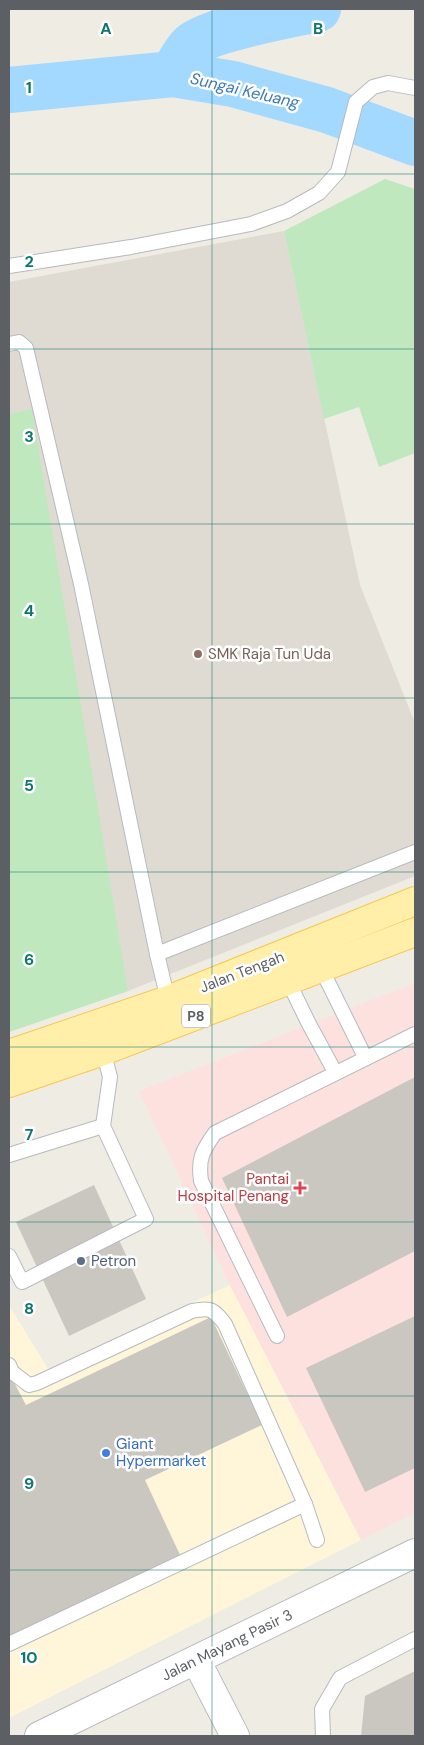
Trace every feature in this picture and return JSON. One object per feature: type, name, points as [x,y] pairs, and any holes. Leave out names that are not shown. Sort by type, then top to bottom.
[{"type":"main road","name":"Jalan Tengah","points":[[9,1054],[99,1039],[315,956],[415,902]]},
{"type":"main road","name":"Jalan Tengah","points":[[315,956],[415,932]]},
{"type":"main road","name":"Jalan Tengah","points":[[9,1083],[99,1039],[168,1000],[283,969]]},
{"type":"street","name":"Jalan Mayang Pasir 3","points":[[39,1736],[415,1553]]},
{"type":"street","points":[[196,1660],[235,1736]]},
{"type":"lane","points":[[9,266],[131,247],[251,224],[287,211],[320,193],[338,172],[356,102],[373,87],[388,83],[415,88]]},
{"type":"lane","points":[[9,344],[19,342],[26,348],[81,584],[168,1000]]},
{"type":"lane","points":[[157,954],[415,852]]},
{"type":"lane","points":[[315,956],[365,1057]]},
{"type":"lane","points":[[283,969],[335,1072]]},
{"type":"lane","points":[[277,1336],[201,1181],[199,1164],[204,1148],[215,1133],[365,1057],[415,1034]]},
{"type":"lane","points":[[9,1256],[22,1282],[146,1219],[103,1126],[110,1077],[99,1039]]},
{"type":"lane","points":[[9,1155],[103,1126]]},
{"type":"lane","points":[[9,1365],[22,1381],[29,1385],[37,1383],[192,1311],[206,1308],[212,1310],[225,1324],[305,1504],[317,1540]]},
{"type":"lane","points":[[9,1644],[305,1504]]},
{"type":"lane","points":[[323,1736],[322,1709],[340,1678],[415,1639]]},
{"type":"shaded area","name":"SMK Raja Tun Uda","points":[[284,231],[360,585],[415,723],[415,876],[128,991],[9,1032],[9,282]]},
{"type":"shaded area","name":"Pantai Hospital Penang","points":[[415,983],[415,1513],[361,1540],[230,1285],[139,1091]]},
{"type":"shaded area","points":[[230,1285],[361,1540],[9,1718],[9,1305],[48,1369]]},
{"type":"green space","points":[[385,179],[415,189],[415,453],[379,467],[359,407],[324,419],[284,231]]},
{"type":"green space","points":[[32,409],[128,991],[9,1032],[9,414]]},
{"type":"building","points":[[415,1077],[415,1251],[287,1317],[222,1178]]},
{"type":"building","name":"Petron","points":[[94,1185],[146,1299],[69,1336],[16,1222]]},
{"type":"building","points":[[415,1316],[415,1468],[365,1492],[306,1368]]},
{"type":"building","name":"Giant Hypermarket","points":[[211,1317],[262,1425],[145,1480],[181,1557],[9,1638],[9,1373],[26,1405]]},
{"type":"building","points":[[415,1671],[415,1736],[361,1736],[365,1696]]},
{"type":"waterway","points":[[173,74],[189,48],[202,39],[252,23],[318,9]]},
{"type":"waterway","name":"Sungai Keluang","points":[[9,90],[173,74],[233,84],[327,110],[415,143]]},
{"type":"place","name":"SMK Raja Tun Uda","points":[[198,654]]},
{"type":"place","name":"Pantai Hospital Penang","points":[[300,1188]]},
{"type":"place","name":"Petron","points":[[81,1261]]},
{"type":"place","name":"Giant Hypermarket","points":[[106,1453]]}]
